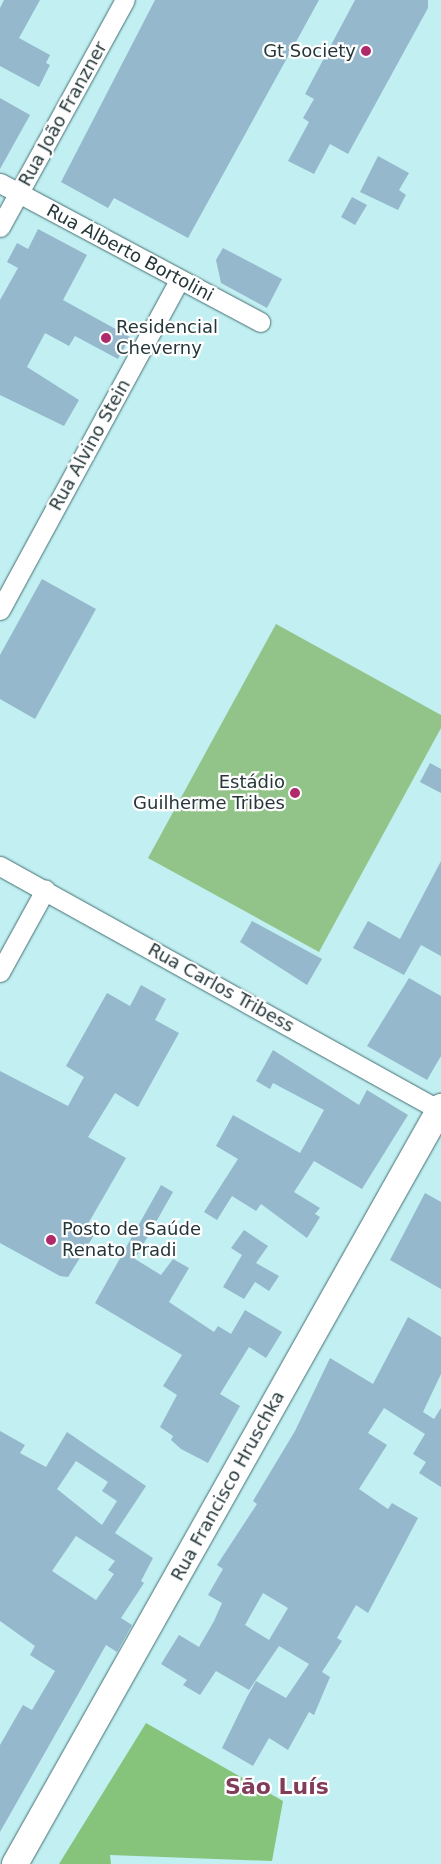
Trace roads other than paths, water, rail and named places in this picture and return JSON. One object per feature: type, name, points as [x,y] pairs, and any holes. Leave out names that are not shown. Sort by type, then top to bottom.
[{"type":"main road","name":"Rua Francisco Hruschka","points":[[15,1864],[441,1109]]},
{"type":"street","name":"Rua João Franzner","points":[[0,228],[125,0]]},
{"type":"street","name":"Rua Alberto Bortolini","points":[[0,183],[260,322]]},
{"type":"street","name":"Rua Alvino Stein","points":[[0,610],[180,280]]},
{"type":"street","name":"Rua Carlos Tribess","points":[[0,866],[441,1109]]},
{"type":"street","points":[[0,972],[45,890]]},
{"type":"place","name":"Gt Society","points":[[366,51]]},
{"type":"place","name":"Residencial Cheverny","points":[[106,338]]},
{"type":"place","name":"Estádio Guilherme Tribes","points":[[295,793]]},
{"type":"place","name":"Posto de Saúde Renato Pradi","points":[[51,1240]]},
{"type":"district","name":"São Luís","points":[[277,1787]]}]
